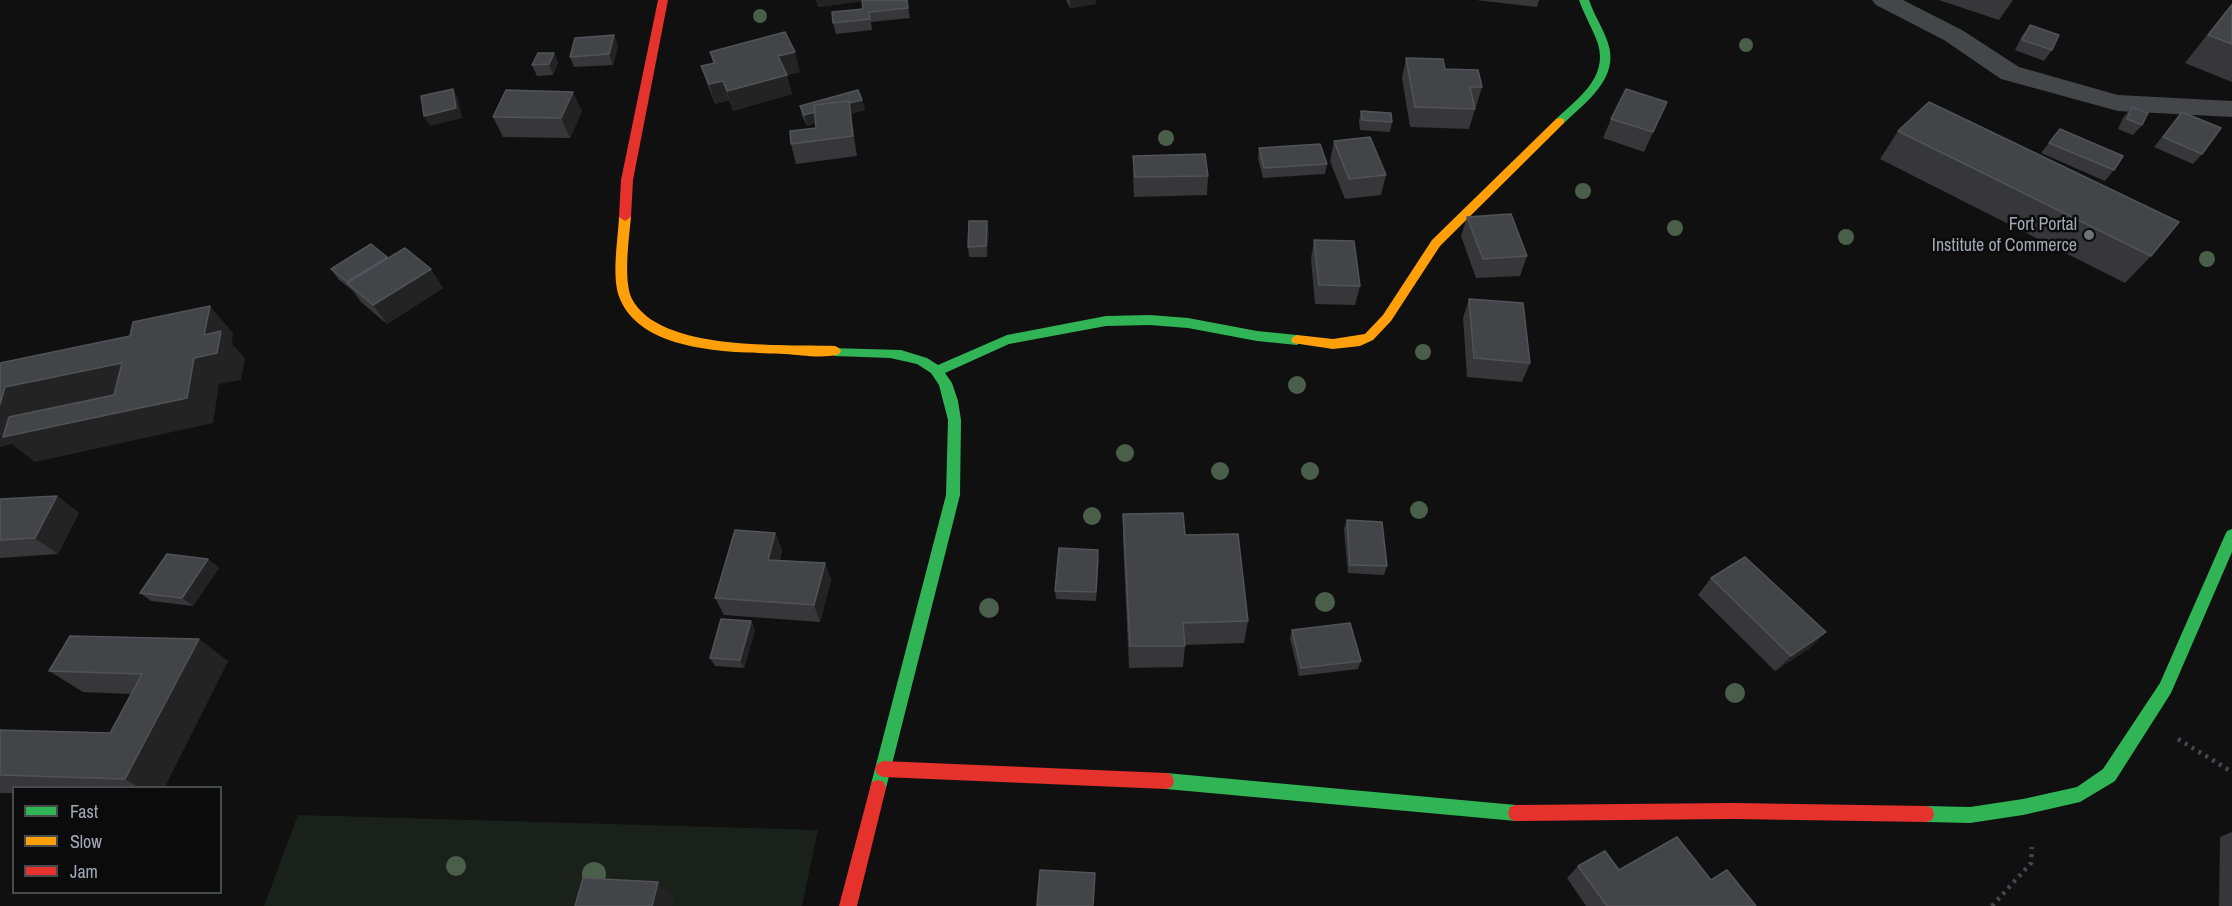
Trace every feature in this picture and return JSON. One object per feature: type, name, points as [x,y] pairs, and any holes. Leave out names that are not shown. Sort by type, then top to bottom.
[{"type":"street","points":[[663,0],[627,180],[622,259],[623,282],[626,298],[634,310],[659,331],[710,344],[898,355],[919,360],[938,370],[950,397],[956,446],[953,495],[848,906]]},
{"type":"street","points":[[938,370],[1007,340],[1106,321],[1188,323],[1257,336],[1333,344],[1360,341],[1369,337],[1387,318],[1436,243],[1600,82],[1605,74],[1607,54],[1584,0]]},
{"type":"street","points":[[1884,0],[1953,35],[2010,73],[2118,103],[2232,109]]},
{"type":"street","points":[[883,769],[1157,780],[1523,814],[1733,811],[1970,815],[2023,807],[2080,794],[2109,775],[2166,688],[2232,535]]},
{"type":"path","points":[[2146,720],[2232,772]]},
{"type":"path","points":[[1992,906],[2031,863],[2034,814],[2023,807]]},
{"type":"shaded area","points":[[298,815],[818,830],[802,906],[264,906]]},
{"type":"building","points":[[862,0],[907,0],[908,8],[869,12],[870,19],[833,23],[832,12],[863,9]]},
{"type":"building","points":[[2232,5],[2232,44],[2208,35]]},
{"type":"building","points":[[2030,25],[2059,35],[2052,50],[2022,40]]},
{"type":"building","points":[[785,32],[795,52],[778,56],[787,75],[727,91],[723,81],[709,84],[701,66],[715,63],[710,52]]},
{"type":"building","points":[[614,35],[609,54],[570,57],[575,38]]},
{"type":"building","points":[[538,53],[554,53],[549,64],[532,65]]},
{"type":"building","points":[[1406,58],[1443,59],[1445,69],[1478,70],[1482,87],[1470,87],[1475,109],[1415,107]]},
{"type":"building","points":[[453,89],[456,108],[424,116],[421,96]]},
{"type":"building","points":[[1626,89],[1667,102],[1653,132],[1611,119]]},
{"type":"building","points":[[506,90],[573,92],[561,118],[493,117]]},
{"type":"building","points":[[858,90],[862,100],[814,105],[815,112],[804,115],[800,106]]},
{"type":"building","points":[[849,101],[853,136],[791,144],[790,131],[816,128],[814,105]]},
{"type":"building","points":[[1929,102],[2179,222],[2151,256],[1898,131]]},
{"type":"building","points":[[2132,107],[2148,113],[2142,125],[2127,119]]},
{"type":"building","points":[[1361,111],[1391,113],[1392,122],[1362,120]]},
{"type":"building","points":[[2182,112],[2221,128],[2202,154],[2163,137]]},
{"type":"building","points":[[2060,129],[2123,156],[2114,170],[2049,143]]},
{"type":"building","points":[[1370,137],[1386,175],[1349,179],[1334,141]]},
{"type":"building","points":[[1320,144],[1327,164],[1264,168],[1259,148]]},
{"type":"building","points":[[1205,154],[1208,176],[1135,177],[1133,156]]},
{"type":"building","points":[[1511,214],[1527,256],[1483,259],[1467,217]]},
{"type":"building","points":[[969,221],[987,221],[986,246],[968,247]]},
{"type":"building","points":[[1314,240],[1354,241],[1360,286],[1319,285]]},
{"type":"building","points":[[371,244],[387,257],[347,282],[331,269]]},
{"type":"building","points":[[405,248],[431,269],[373,305],[347,283]]},
{"type":"building","points":[[1469,299],[1523,303],[1530,363],[1474,358]]},
{"type":"building","points":[[210,306],[204,335],[221,331],[217,353],[194,358],[187,398],[3,437],[9,417],[114,395],[122,363],[5,387],[0,404],[0,363],[130,336],[133,322]]},
{"type":"building","points":[[57,496],[35,538],[0,540],[0,499]]},
{"type":"building","points":[[1183,513],[1185,535],[1238,534],[1248,621],[1183,623],[1185,646],[1130,646],[1123,514]]},
{"type":"building","points":[[1347,520],[1382,522],[1387,566],[1350,565]]},
{"type":"building","points":[[735,530],[775,533],[768,560],[825,563],[814,605],[715,598]]},
{"type":"building","points":[[1059,548],[1098,550],[1096,592],[1055,591]]},
{"type":"building","points":[[167,554],[208,559],[182,598],[140,593]]},
{"type":"building","points":[[1745,557],[1826,632],[1791,656],[1711,578]]},
{"type":"building","points":[[721,619],[751,621],[740,660],[710,658]]},
{"type":"building","points":[[1350,623],[1361,661],[1301,668],[1292,630]]},
{"type":"building","points":[[70,636],[199,639],[125,779],[0,775],[0,730],[110,733],[142,674],[49,671]]},
{"type":"building","points":[[1677,837],[1711,880],[1727,870],[1756,906],[1607,906],[1578,866],[1605,851],[1619,870]]},
{"type":"building","points":[[1040,870],[1095,873],[1093,906],[1037,906]]},
{"type":"building","points":[[583,878],[658,882],[652,906],[575,906]]},
{"type":"traffic: fast","points":[[1560,121],[1594,87],[1604,68],[1606,56],[1603,44],[1584,0]]},
{"type":"traffic: fast","points":[[938,370],[1007,340],[1106,321],[1150,320],[1188,323],[1257,336],[1297,340]]},
{"type":"traffic: fast","points":[[835,351],[890,354],[922,361],[936,370],[945,383],[954,420],[953,495],[878,788]]},
{"type":"traffic: fast","points":[[1926,814],[1970,815],[2023,807],[2080,794],[2109,775],[2166,688],[2232,535]]},
{"type":"traffic: fast","points":[[1166,781],[1516,813]]},
{"type":"traffic: slow","points":[[1297,340],[1333,344],[1360,341],[1369,337],[1387,318],[1436,243],[1560,121]]},
{"type":"traffic: slow","points":[[625,217],[623,282],[626,299],[641,317],[659,331],[695,342],[719,345],[835,351]]},
{"type":"traffic: jam","points":[[625,217],[627,180],[663,0]]},
{"type":"traffic: jam","points":[[883,769],[1166,781]]},
{"type":"traffic: jam","points":[[848,906],[878,788]]},
{"type":"traffic: jam","points":[[1516,813],[1733,811],[1926,814]]},
{"type":"place","name":"Fort Portal Institute of Commerce","points":[[2089,235]]}]
